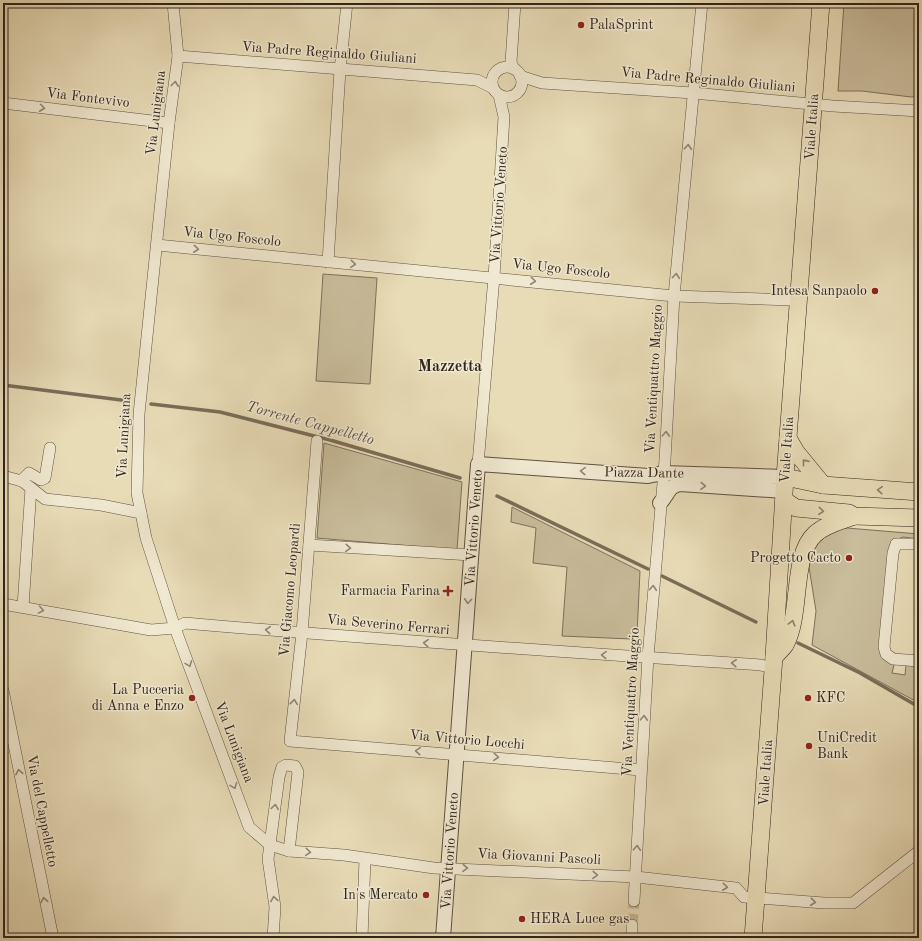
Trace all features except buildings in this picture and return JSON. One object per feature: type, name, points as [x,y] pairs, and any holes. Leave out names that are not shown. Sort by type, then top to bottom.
[{"type":"main road","name":"Viale Italia","points":[[753,938],[784,490],[821,3]]},
{"type":"main road","points":[[788,438],[796,452],[823,485]]},
{"type":"main road","points":[[854,516],[849,513],[796,508],[784,490],[823,485],[919,492]]},
{"type":"main road","points":[[773,662],[785,645],[792,623],[799,572],[809,540],[822,528],[854,516],[919,518]]},
{"type":"street","name":"Via Lunigiana","points":[[173,3],[178,56],[169,123],[139,414],[137,492],[146,538],[175,628],[249,827],[270,845]]},
{"type":"street","points":[[328,262],[340,70],[347,3]]},
{"type":"street","points":[[512,50],[492,80],[496,91],[516,93],[521,85],[517,72],[511,62],[512,50],[515,3]]},
{"type":"street","name":"Via Ventiquattro Maggio","points":[[634,901],[648,657],[663,473],[674,296],[702,3]]},
{"type":"street","name":"Via Padre Reginaldo Giuliani","points":[[178,56],[477,80],[496,91]]},
{"type":"street","name":"Via Padre Reginaldo Giuliani","points":[[477,80],[498,71]]},
{"type":"street","points":[[498,71],[517,72]]},
{"type":"street","name":"Via Padre Reginaldo Giuliani","points":[[517,72],[542,83],[693,93],[814,104],[919,110]]},
{"type":"street","name":"Via Padre Reginaldo Giuliani","points":[[516,93],[542,83]]},
{"type":"street","name":"Via Vittorio Veneto","points":[[444,938],[471,555],[494,277],[504,117],[496,91]]},
{"type":"street","name":"Via Vittorio Veneto","points":[[504,117],[516,93]]},
{"type":"street","name":"Via Fontevivo","points":[[3,103],[169,123]]},
{"type":"street","name":"Via Ugo Foscolo","points":[[157,245],[494,277],[674,296],[792,300]]},
{"type":"street","name":"Via Giacomo Leopardi","points":[[290,741],[302,633],[317,441]]},
{"type":"street","points":[[21,481],[29,474],[41,480],[45,478],[50,448]]},
{"type":"street","name":"Piazza Dante","points":[[478,464],[648,476],[663,473],[784,490]]},
{"type":"street","points":[[3,476],[21,481],[45,499],[101,505],[141,513]]},
{"type":"street","name":"Piazza Dante","points":[[660,503],[667,497],[669,489],[673,485],[680,484],[784,490]]},
{"type":"street","points":[[23,607],[30,488]]},
{"type":"street","points":[[919,544],[896,544],[892,553],[884,647],[886,654],[894,659],[919,661]]},
{"type":"street","points":[[309,545],[471,555]]},
{"type":"street","name":"Via Severino Ferrari","points":[[3,604],[152,630],[175,628],[185,623],[465,646],[760,665],[773,662]]},
{"type":"street","name":"Via del Cappelletto","points":[[3,690],[53,938]]},
{"type":"street","name":"Via Vittorio Locchi","points":[[290,741],[642,770]]},
{"type":"street","points":[[273,938],[275,907],[268,859],[282,767],[286,765],[295,766],[298,772],[289,851]]},
{"type":"street","name":"Via Giovanni Pascoli","points":[[270,845],[289,851],[448,868],[636,877],[736,888],[744,897],[756,898]]},
{"type":"street","points":[[756,898],[824,903],[853,903],[919,851]]},
{"type":"street","points":[[362,938],[365,859]]},
{"type":"street","points":[[632,925],[632,938]]},
{"type":"shaded area","points":[[844,3],[919,3],[919,96],[911,97],[862,91],[838,91]]},
{"type":"shaded area","points":[[323,274],[377,278],[370,384],[316,381]]},
{"type":"shaded area","points":[[324,443],[462,482],[457,550],[317,538]]},
{"type":"shaded area","points":[[512,507],[640,571],[637,634],[631,639],[562,636],[567,567],[533,563],[536,528],[511,522]]},
{"type":"shaded area","points":[[847,528],[919,534],[919,539],[903,537],[893,541],[880,647],[881,656],[894,665],[892,673],[905,675],[906,665],[919,666],[919,703],[812,645],[816,611],[809,567],[814,546],[835,529]]},
{"type":"waterway","name":"Torrente Cappelletto","points":[[3,385],[129,401]]},
{"type":"waterway","name":"Torrente Cappelletto","points":[[151,404],[220,412],[330,440],[460,478]]},
{"type":"waterway","name":"Torrente Cappelletto","points":[[497,496],[648,569]]},
{"type":"waterway","name":"Torrente Cappelletto","points":[[662,576],[756,622]]},
{"type":"waterway","name":"Torrente Cappelletto","points":[[798,643],[860,673],[919,707]]},
{"type":"tunnel","points":[[632,925],[634,901]]},
{"type":"place","name":"PalaSprint","points":[[581,25]]},
{"type":"place","name":"Intesa Sanpaolo","points":[[875,291]]},
{"type":"place","name":"Progetto Cacto","points":[[849,558]]},
{"type":"place","name":"Farmacia Farina","points":[[448,591]]},
{"type":"place","name":"La Pucceria di Anna e Enzo","points":[[192,698]]},
{"type":"place","name":"KFC","points":[[808,698]]},
{"type":"place","name":"UniCredit Bank","points":[[809,746]]},
{"type":"place","name":"In's Mercato","points":[[426,895]]},
{"type":"place","name":"HERA Luce gas","points":[[522,919]]},
{"type":"district","name":"Mazzetta","points":[[450,367]]}]
